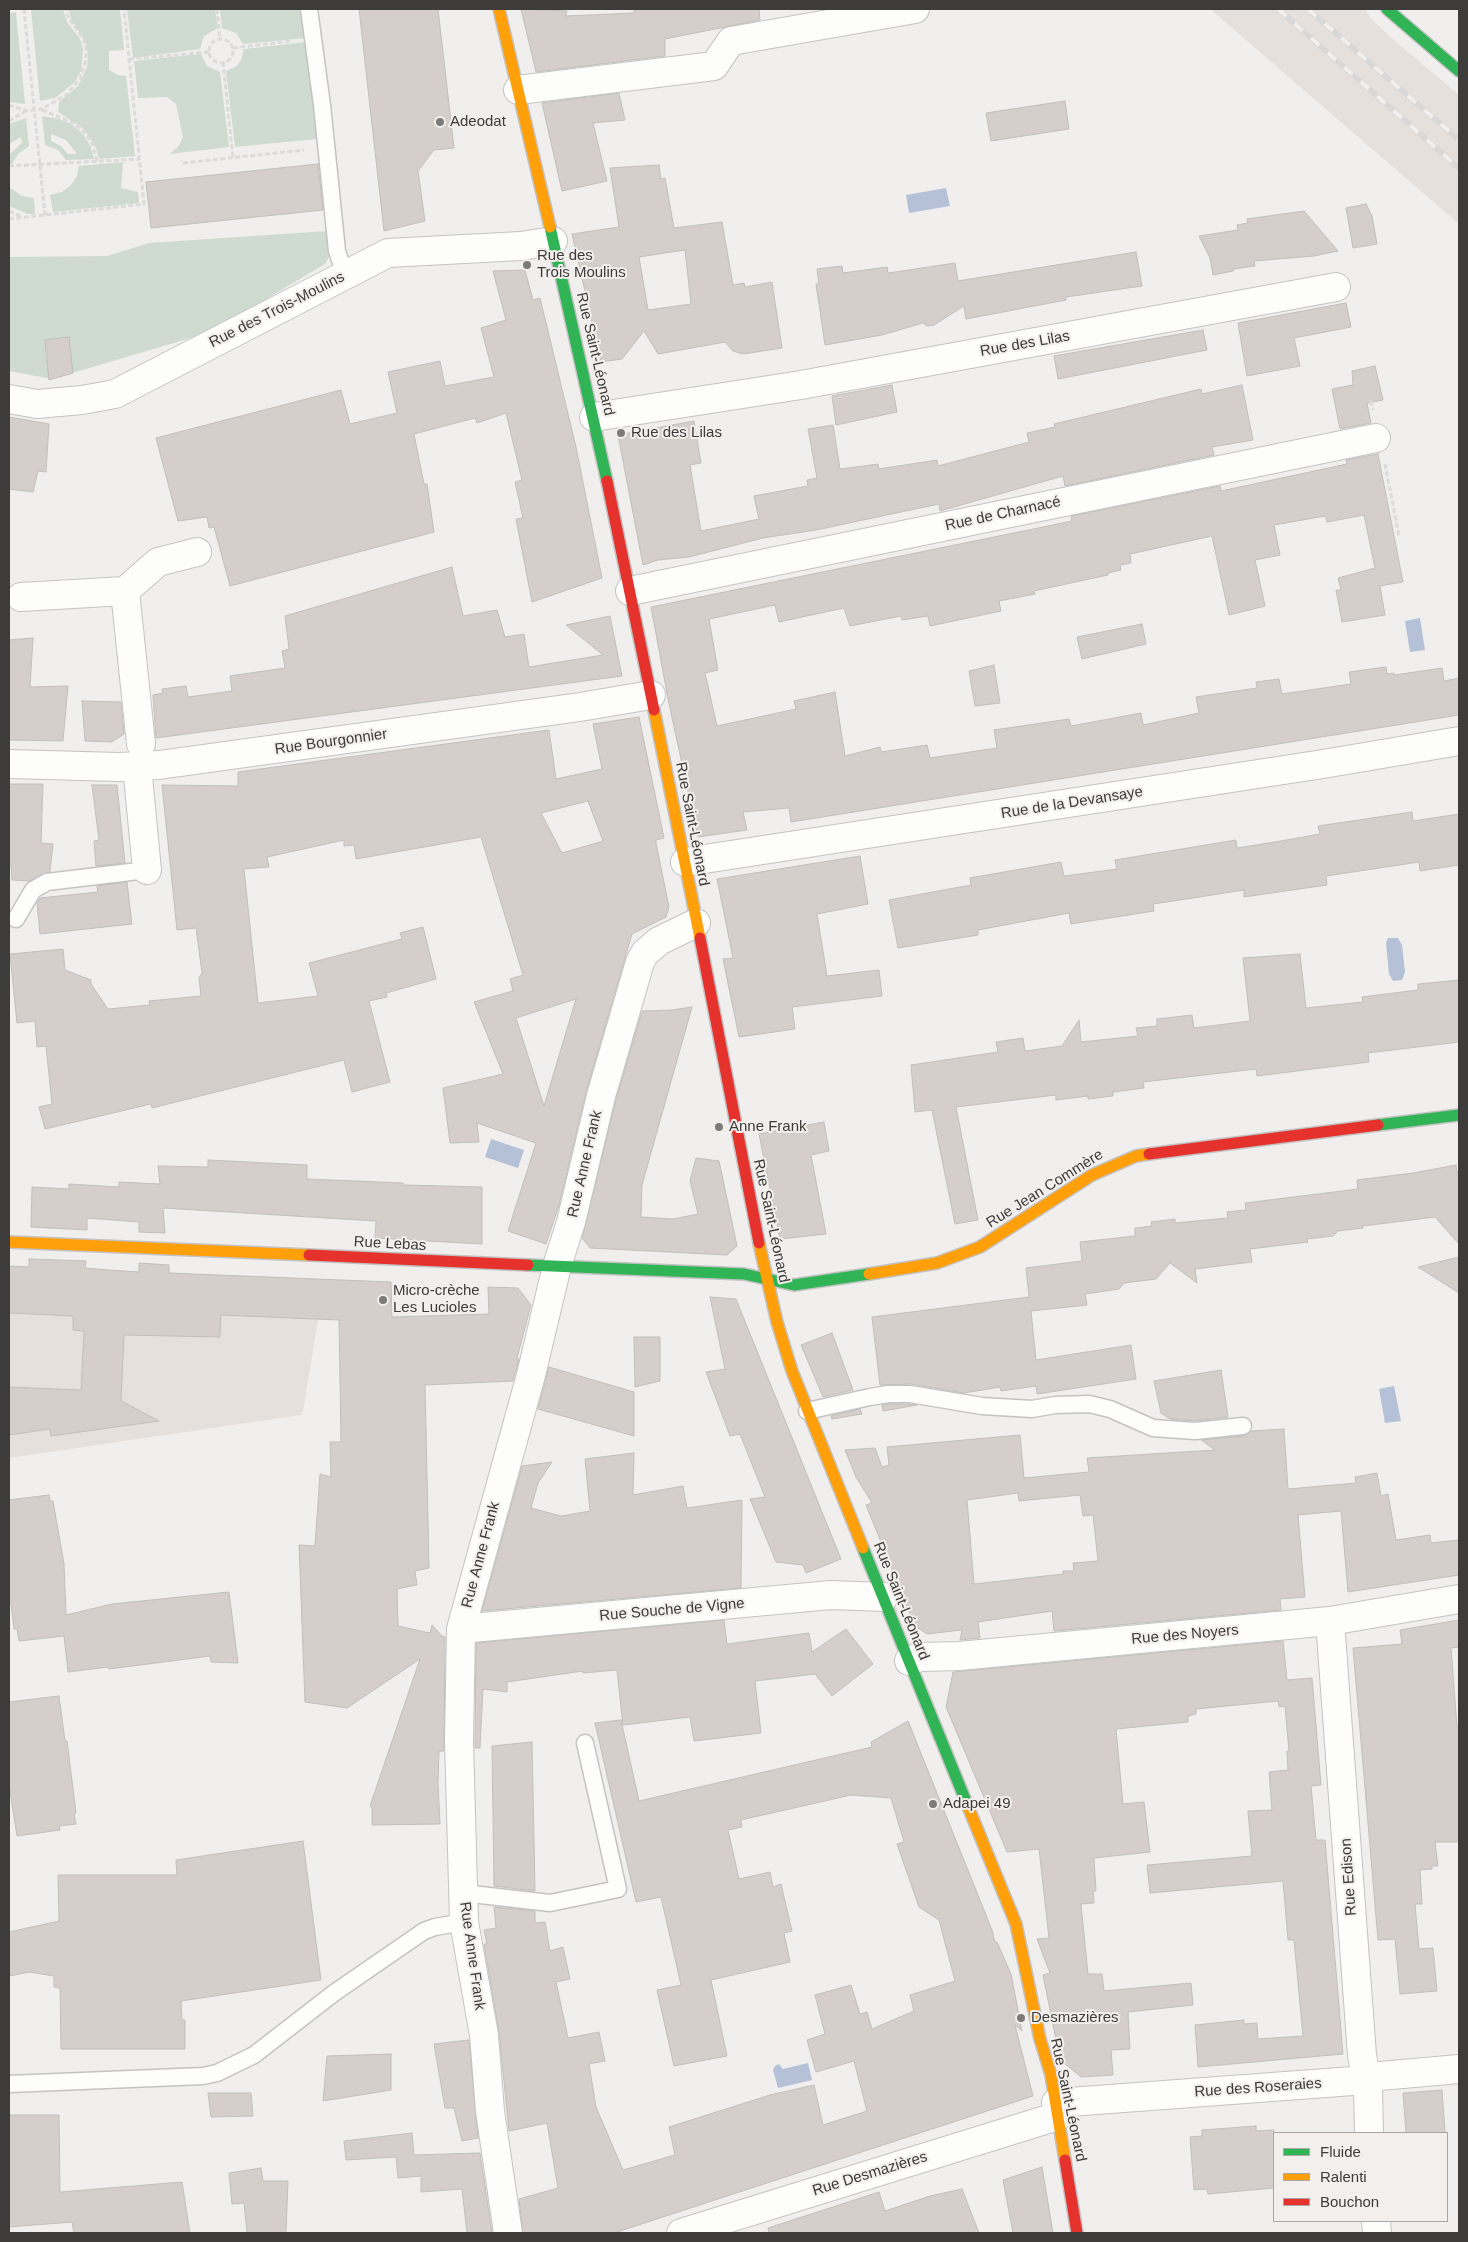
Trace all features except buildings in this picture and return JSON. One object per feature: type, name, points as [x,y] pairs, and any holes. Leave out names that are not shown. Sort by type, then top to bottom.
[{"type":"street","name":"Rue Saint-Léonard","points":[[499,9],[594,417],[685,862],[758,1239],[777,1322],[792,1372],[807,1411],[1016,1924],[1057,2109],[1077,2233]]},
{"type":"street","points":[[518,90],[714,66],[731,41],[915,9]]},
{"type":"street","points":[[1386,9],[1459,71]]},
{"type":"street","name":"Rue des Trois-Moulins","points":[[9,399],[37,404],[82,400],[115,394],[388,252],[521,246],[553,241]]},
{"type":"street","name":"Rue des Lilas","points":[[594,417],[801,385],[1336,287]]},
{"type":"street","name":"Rue de Charnacé","points":[[630,591],[1376,438]]},
{"type":"street","points":[[21,596],[125,591],[158,562],[197,552]]},
{"type":"street","points":[[125,591],[147,870]]},
{"type":"street","name":"Rue Bourgonnier","points":[[9,764],[139,755],[159,765],[551,712],[651,695]]},
{"type":"street","name":"Rue de la Devansaye","points":[[685,862],[1323,764],[1459,741]]},
{"type":"street","name":"Rue Anne Frank","points":[[508,2233],[490,2111],[484,2035],[464,1922],[459,1741],[461,1629],[533,1365],[557,1266],[570,1228],[601,1096],[640,962],[645,953],[659,941],[696,923]]},
{"type":"street","name":"Rue Jean Commère","points":[[769,1281],[794,1284],[937,1263],[961,1256],[980,1247],[1092,1175],[1136,1156],[1459,1115]]},
{"type":"street","name":"Rue Lebas","points":[[9,1242],[744,1274],[769,1281]]},
{"type":"street","name":"Rue Souche de Vigne","points":[[461,1629],[831,1595],[884,1597]]},
{"type":"street","name":"Rue des Noyers","points":[[909,1660],[920,1657],[959,1656],[1330,1621],[1459,1599]]},
{"type":"street","name":"Rue Edison","points":[[1330,1621],[1362,2055],[1368,2090],[1369,2132]]},
{"type":"street","name":"Rue des Roseraies","points":[[1057,2109],[1459,2069]]},
{"type":"street","name":"Rue Desmazières","points":[[681,2233],[1057,2109]]},
{"type":"lane","points":[[309,9],[327,148],[337,251],[345,275]]},
{"type":"lane","points":[[16,919],[33,890],[47,882],[147,870]]},
{"type":"lane","points":[[807,1411],[888,1394],[910,1394],[982,1406],[1032,1409],[1055,1405],[1089,1404],[1110,1409],[1153,1428],[1195,1430],[1243,1426]]},
{"type":"lane","points":[[463,1892],[550,1903],[618,1889],[586,1743]]},
{"type":"lane","points":[[9,2084],[203,2076],[217,2073],[254,2054],[334,1994],[424,1931],[464,1922]]},
{"type":"path","points":[[24,9],[45,215]]},
{"type":"path","points":[[9,121],[26,111],[42,109],[70,91],[80,78],[84,69],[86,48],[83,39],[67,15],[66,9]]},
{"type":"path","points":[[9,219],[144,204],[124,9]]},
{"type":"path","points":[[217,9],[220,39]]},
{"type":"path","points":[[233,48],[314,38]]},
{"type":"path","points":[[220,39],[230,42],[233,48],[231,57],[223,62],[213,59],[209,52],[212,43],[220,39]]},
{"type":"path","points":[[129,59],[209,52]]},
{"type":"path","points":[[223,62],[233,158]]},
{"type":"path","points":[[9,105],[26,111]]},
{"type":"path","points":[[42,109],[73,123],[83,131],[92,143],[97,162]]},
{"type":"path","points":[[183,163],[327,148]]},
{"type":"path","points":[[9,166],[140,159]]},
{"type":"path","points":[[9,210],[24,218]]},
{"type":"path","points":[[1371,401],[1376,438],[1384,461],[1399,536]]},
{"type":"shaded area","points":[[31,9],[63,9],[67,22],[80,39],[83,49],[81,71],[75,82],[55,98],[40,101]]},
{"type":"shaded area","points":[[68,9],[120,9],[124,50],[109,51],[109,70],[118,75],[126,76],[135,156],[99,159],[96,148],[84,129],[58,112],[59,102],[78,86],[87,67],[88,54],[85,41],[72,21]]},
{"type":"shaded area","points":[[127,9],[215,9],[218,28],[204,36],[200,49],[133,58]]},
{"type":"shaded area","points":[[220,9],[299,9],[306,38],[243,44],[236,33],[222,28]]},
{"type":"shaded area","points":[[1210,9],[1365,9],[1371,19],[1395,41],[1459,95],[1459,224]]},
{"type":"shaded area","points":[[16,12],[25,104],[9,102],[9,13]]},
{"type":"shaded area","points":[[306,42],[317,139],[235,147],[226,71],[237,66],[244,49]]},
{"type":"shaded area","points":[[201,54],[207,66],[220,72],[229,147],[169,154],[178,147],[183,137],[176,104],[167,97],[138,98],[134,61]]},
{"type":"shaded area","points":[[42,116],[59,119],[71,124],[82,133],[90,145],[94,159],[66,160],[58,150],[45,145]],"holes":[[[51,134],[66,140],[77,154],[68,154],[61,146],[51,141]]]},
{"type":"shaded area","points":[[26,118],[29,146],[18,154],[12,164],[9,164],[10,154],[22,143],[21,137],[9,144],[9,124]]},
{"type":"shaded area","points":[[123,162],[121,188],[138,192],[139,203],[53,212],[50,195],[62,192],[71,185],[77,176],[79,166]]},
{"type":"shaded area","points":[[9,187],[22,196],[34,198],[35,214],[28,214],[9,206]]},
{"type":"shaded area","points":[[327,231],[330,255],[325,264],[211,332],[52,379],[9,371],[9,257],[107,256],[149,243]]},
{"type":"shaded area","points":[[9,1266],[339,1280],[339,1320],[318,1320],[301,1415],[9,1458]]},
{"type":"water","points":[[946,188],[950,206],[909,213],[906,195]]},
{"type":"water","points":[[1420,618],[1425,650],[1410,652],[1405,621]]},
{"type":"water","points":[[1388,938],[1398,938],[1402,945],[1405,972],[1402,980],[1393,981],[1389,974],[1386,943]]},
{"type":"water","points":[[491,1139],[524,1150],[518,1168],[485,1157]]},
{"type":"water","points":[[1394,1386],[1401,1421],[1385,1423],[1379,1389]]},
{"type":"water","points":[[808,2063],[812,2080],[778,2088],[773,2070],[775,2066],[779,2064],[783,2069]]},
{"type":"railway","points":[[1278,9],[1459,168]]},
{"type":"railway","points":[[1308,9],[1459,140]]},
{"type":"traffic: fast","points":[[1387,9],[1459,71]]},
{"type":"traffic: fast","points":[[550,227],[607,481]]},
{"type":"traffic: fast","points":[[1378,1125],[1459,1115]]},
{"type":"traffic: fast","points":[[528,1265],[744,1274],[794,1285],[869,1274]]},
{"type":"traffic: fast","points":[[863,1548],[967,1804]]},
{"type":"traffic: slow","points":[[499,9],[550,227]]},
{"type":"traffic: slow","points":[[654,710],[700,938]]},
{"type":"traffic: slow","points":[[869,1274],[937,1263],[980,1247],[1092,1175],[1136,1156],[1149,1154]]},
{"type":"traffic: slow","points":[[9,1242],[309,1255]]},
{"type":"traffic: slow","points":[[759,1243],[777,1322],[792,1371],[863,1548]]},
{"type":"traffic: slow","points":[[967,1804],[1016,1924],[1040,2039],[1051,2075],[1065,2160]]},
{"type":"traffic: jam","points":[[607,481],[654,710]]},
{"type":"traffic: jam","points":[[700,938],[759,1243]]},
{"type":"traffic: jam","points":[[1149,1154],[1378,1125]]},
{"type":"traffic: jam","points":[[309,1255],[528,1265]]},
{"type":"traffic: jam","points":[[1065,2160],[1077,2233]]},
{"type":"place","name":"Adeodat","points":[[440,122]]},
{"type":"place","name":"Rue des Trois Moulins","points":[[527,265]]},
{"type":"place","name":"Rue des Lilas","points":[[621,433]]},
{"type":"place","name":"Anne Frank","points":[[719,1127]]},
{"type":"place","name":"Micro-crèche Les Lucioles","points":[[383,1300]]},
{"type":"place","name":"Adapei 49","points":[[933,1804]]},
{"type":"place","name":"Desmazières","points":[[1021,2018]]}]
